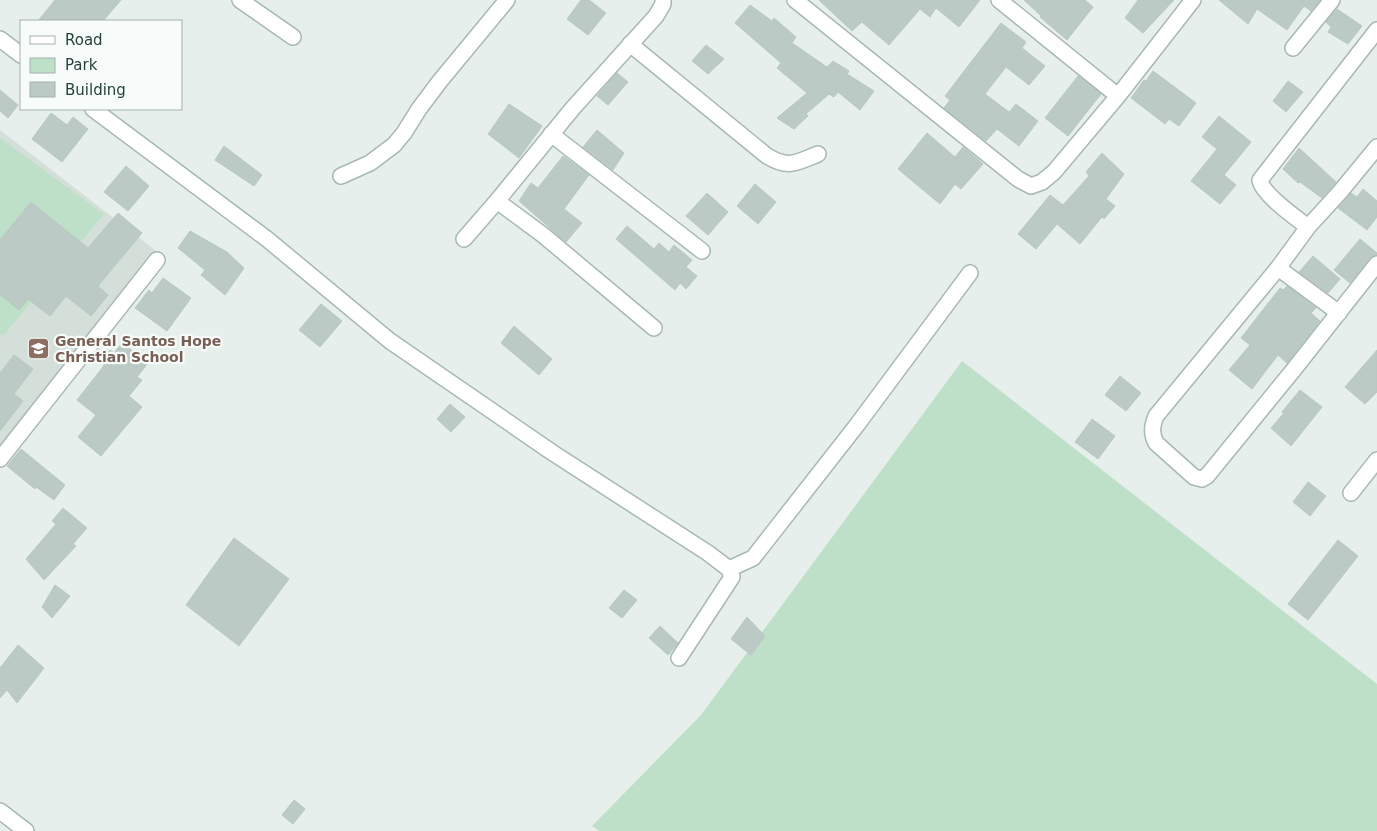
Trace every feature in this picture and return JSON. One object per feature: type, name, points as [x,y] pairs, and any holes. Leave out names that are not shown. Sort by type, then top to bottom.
[{"type":"street","points":[[240,0],[293,37]]},
{"type":"street","points":[[341,176],[370,163],[394,145],[440,81],[507,0]]},
{"type":"street","points":[[464,239],[551,134],[656,16],[663,4],[663,0]]},
{"type":"street","points":[[794,0],[1018,179],[1031,186],[1042,182],[1054,172],[1118,96],[1193,0]]},
{"type":"street","points":[[999,0],[1118,96]]},
{"type":"street","points":[[1293,48],[1332,0]]},
{"type":"street","points":[[1308,227],[1268,194],[1260,184],[1260,180],[1377,30]]},
{"type":"street","points":[[0,39],[20,54]]},
{"type":"street","points":[[630,44],[766,156],[776,161],[791,164],[818,154]]},
{"type":"street","points":[[94,110],[267,239],[390,341],[553,453],[729,569],[732,577],[679,658]]},
{"type":"street","points":[[551,134],[702,251]]},
{"type":"street","points":[[1377,147],[1308,227],[1278,268],[1156,416],[1152,425],[1156,443],[1189,473],[1202,479],[1207,476],[1377,264]]},
{"type":"street","points":[[497,200],[543,235],[654,328]]},
{"type":"street","points":[[0,459],[157,260]]},
{"type":"street","points":[[1278,268],[1338,313]]},
{"type":"street","points":[[729,569],[753,558],[857,425],[970,273]]},
{"type":"street","points":[[1351,493],[1377,460]]},
{"type":"street","points":[[0,811],[26,831]]},
{"type":"shaded area","name":"General Santos Hope Christian School","points":[[0,130],[156,251],[0,447]]},
{"type":"green space","points":[[0,138],[104,214],[3,336],[0,333]]},
{"type":"green space","points":[[962,361],[1377,684],[1377,831],[599,831],[592,826],[701,715]]},
{"type":"building","points":[[55,0],[121,0],[104,20],[39,20]]},
{"type":"building","points":[[581,0],[589,0],[606,13],[588,35],[567,19]]},
{"type":"building","points":[[819,0],[980,0],[959,27],[936,8],[930,17],[920,9],[889,45],[862,22],[852,31]]},
{"type":"building","points":[[1024,0],[1085,0],[1093,7],[1067,40],[1040,17]]},
{"type":"building","points":[[1138,0],[1174,0],[1143,33],[1125,18]]},
{"type":"building","points":[[1219,0],[1320,0],[1311,11],[1304,6],[1287,30],[1257,9],[1248,24]]},
{"type":"building","points":[[750,5],[772,21],[774,18],[796,37],[792,43],[827,67],[833,61],[849,71],[847,74],[874,91],[860,110],[838,92],[834,97],[829,94],[806,114],[808,116],[794,129],[777,118],[807,93],[777,68],[781,63],[735,23]]},
{"type":"building","points":[[1337,9],[1362,26],[1348,44],[1328,32],[1331,27],[1326,22]]},
{"type":"building","points":[[1001,23],[1026,42],[1022,48],[1045,66],[1029,85],[1006,67],[985,94],[1009,112],[1016,104],[1038,121],[1019,146],[997,129],[986,141],[944,108],[950,100],[945,96]]},
{"type":"building","points":[[706,45],[724,59],[708,74],[692,61]]},
{"type":"building","points":[[1153,71],[1196,103],[1179,126],[1169,119],[1165,124],[1131,98]]},
{"type":"building","points":[[617,73],[628,82],[608,105],[597,96]]},
{"type":"building","points":[[1078,76],[1101,94],[1068,136],[1045,118]]},
{"type":"building","points":[[1288,81],[1303,92],[1286,112],[1273,101]]},
{"type":"building","points":[[0,90],[18,105],[8,118],[0,111]]},
{"type":"building","points":[[509,104],[542,126],[519,158],[488,134]]},
{"type":"building","points":[[51,113],[67,125],[73,117],[88,129],[62,162],[32,139]]},
{"type":"building","points":[[1219,116],[1251,142],[1224,175],[1236,185],[1220,204],[1191,181],[1217,149],[1202,137]]},
{"type":"building","points":[[597,130],[624,153],[613,170],[583,147]]},
{"type":"building","points":[[927,133],[955,157],[963,147],[983,164],[961,189],[955,184],[940,204],[898,169]]},
{"type":"building","points":[[224,146],[262,175],[254,186],[215,160]]},
{"type":"building","points":[[1299,148],[1336,182],[1322,198],[1300,182],[1298,183],[1283,169]]},
{"type":"building","points":[[1102,153],[1124,174],[1106,199],[1115,206],[1104,219],[1102,217],[1080,244],[1057,224],[1036,249],[1018,234],[1050,195],[1063,205],[1089,176],[1086,172]]},
{"type":"building","points":[[563,156],[589,175],[564,209],[582,223],[566,242],[519,201],[531,183],[538,188]]},
{"type":"building","points":[[126,166],[149,186],[128,211],[104,192]]},
{"type":"building","points":[[755,184],[776,202],[758,224],[737,206]]},
{"type":"building","points":[[1363,189],[1377,201],[1377,217],[1367,230],[1338,208],[1351,193],[1357,197]]},
{"type":"building","points":[[707,193],[728,212],[708,235],[686,216]]},
{"type":"building","points":[[31,202],[88,248],[118,213],[142,233],[98,286],[108,295],[91,316],[66,296],[50,316],[28,299],[19,310],[0,295],[0,240]]},
{"type":"building","points":[[627,226],[654,249],[659,243],[669,252],[674,245],[692,260],[686,267],[697,276],[686,289],[680,283],[675,290],[616,239]]},
{"type":"building","points":[[190,231],[227,252],[244,268],[225,295],[201,275],[205,270],[178,248]]},
{"type":"building","points":[[1360,239],[1377,255],[1370,258],[1350,283],[1334,270]]},
{"type":"building","points":[[1313,256],[1340,279],[1328,293],[1299,272]]},
{"type":"building","points":[[163,278],[191,298],[167,331],[135,308],[149,290],[152,293]]},
{"type":"building","points":[[1287,286],[1316,308],[1311,313],[1320,321],[1287,363],[1278,355],[1252,389],[1229,370],[1250,345],[1241,338],[1280,288],[1283,290]]},
{"type":"building","points":[[321,304],[342,321],[320,347],[299,330]]},
{"type":"building","points":[[514,326],[552,359],[539,375],[501,343]]},
{"type":"building","points":[[122,343],[148,363],[137,377],[142,380],[129,396],[142,407],[101,456],[78,437],[96,415],[77,400],[103,367],[110,350],[114,353]]},
{"type":"building","points":[[1377,350],[1377,392],[1365,404],[1345,387]]},
{"type":"building","points":[[14,355],[33,369],[14,394],[23,401],[0,431],[0,373]]},
{"type":"building","points":[[1120,376],[1141,393],[1126,411],[1105,395]]},
{"type":"building","points":[[1300,390],[1322,407],[1291,446],[1271,428]]},
{"type":"building","points":[[450,404],[465,417],[451,432],[437,419]]},
{"type":"building","points":[[1092,419],[1115,436],[1098,459],[1075,442]]},
{"type":"building","points":[[21,449],[65,485],[54,500],[36,487],[35,489],[7,466]]},
{"type":"building","points":[[1308,482],[1326,496],[1310,516],[1293,502]]},
{"type":"building","points":[[63,508],[87,528],[73,544],[76,546],[44,580],[26,559],[56,524],[52,521]]},
{"type":"building","points":[[234,538],[289,579],[239,646],[186,605]]},
{"type":"building","points":[[1338,540],[1358,556],[1308,620],[1288,604]]},
{"type":"building","points":[[55,585],[70,596],[52,618],[42,607]]},
{"type":"building","points":[[624,590],[637,600],[622,618],[609,608]]},
{"type":"building","points":[[747,617],[765,636],[751,655],[731,639]]},
{"type":"building","points":[[660,626],[678,643],[668,655],[649,638]]},
{"type":"building","points":[[18,645],[44,668],[17,703],[7,690],[0,698],[0,668]]},
{"type":"building","points":[[294,800],[305,809],[293,824],[282,815]]},
{"type":"place","name":"General Santos Hope Christian School","points":[[39,349]]}]
